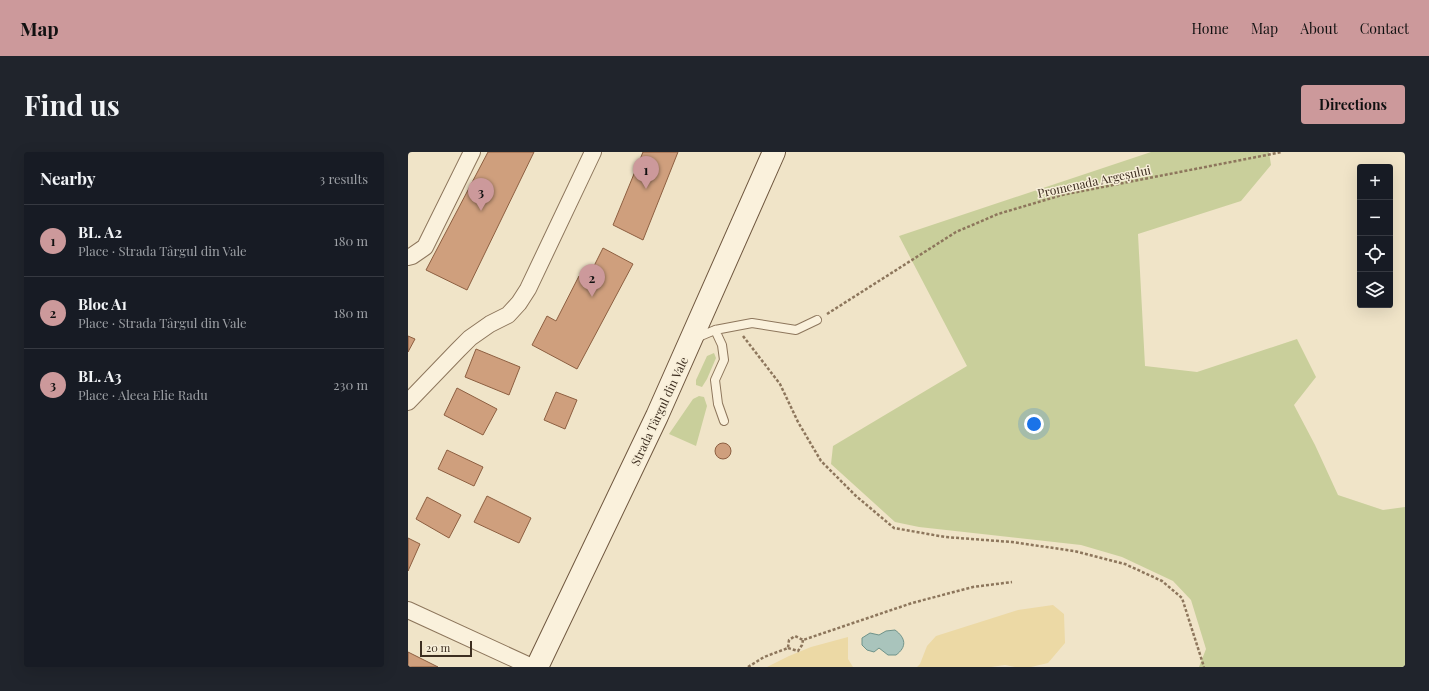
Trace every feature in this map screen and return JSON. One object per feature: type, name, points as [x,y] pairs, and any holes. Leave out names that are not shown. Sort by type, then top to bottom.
[{"type":"street","points":[[408,257],[425,247],[472,152]]},
{"type":"street","points":[[408,402],[470,338],[490,324],[508,315],[519,303],[528,289],[593,152]]},
{"type":"street","name":"Strada Târgul din Vale","points":[[537,667],[654,423],[774,152]]},
{"type":"street","points":[[408,610],[532,667]]},
{"type":"lane","points":[[692,340],[715,330],[752,323],[796,330],[818,320]]},
{"type":"lane","points":[[715,330],[722,345],[724,360],[716,380],[718,404],[724,421]]},
{"type":"path","name":"Promenada Argeșului","points":[[818,320],[956,232],[998,214],[1062,195],[1282,152]]},
{"type":"path","points":[[736,326],[780,384],[798,422],[821,461],[856,496],[894,528],[945,537],[1012,542],[1074,551],[1125,564],[1162,581],[1182,598],[1204,667]]},
{"type":"path","points":[[788,648],[789,640],[795,636],[803,640],[912,602],[973,587],[1012,582]]},
{"type":"path","points":[[748,667],[764,657],[788,648],[798,651],[803,640]]},
{"type":"green space","points":[[1151,152],[1269,152],[1271,165],[1241,201],[1138,234],[1145,366],[1197,372],[1297,339],[1316,377],[1294,405],[1315,445],[1338,495],[1383,510],[1405,507],[1405,667],[1199,667],[1206,649],[1191,600],[1173,581],[1122,557],[1081,545],[919,527],[895,522],[831,464],[833,446],[967,366],[899,236]]},
{"type":"green space","points":[[714,353],[716,358],[707,379],[702,387],[696,385],[696,380],[707,356]]},
{"type":"green space","points":[[699,396],[704,397],[707,406],[696,446],[669,434],[693,399]]},
{"type":"sand","points":[[1053,605],[1064,614],[1065,643],[1048,663],[1031,667],[1015,667],[1005,665],[991,667],[917,667],[920,664],[927,646],[936,636],[1018,610]]},
{"type":"sand","points":[[848,637],[848,659],[853,667],[767,667],[811,647]]},
{"type":"water","points":[[895,630],[899,633],[904,642],[902,649],[896,655],[888,655],[879,648],[874,652],[867,650],[862,645],[862,638],[870,633],[879,635],[886,631]]},
{"type":"building","points":[[488,152],[534,152],[467,290],[426,270]]},
{"type":"building","points":[[643,152],[678,152],[643,240],[613,225]]},
{"type":"building","points":[[603,248],[633,264],[577,369],[532,345],[547,316],[556,321],[579,276],[587,280]]},
{"type":"building","points":[[408,336],[415,339],[408,352]]},
{"type":"building","points":[[476,349],[520,367],[509,395],[465,377]]},
{"type":"building","points":[[457,388],[497,409],[483,435],[444,415]]},
{"type":"building","points":[[556,392],[577,400],[565,429],[544,420]]},
{"type":"building","points":[[723,443],[730,448],[731,451],[726,458],[723,459],[716,454],[715,451],[720,444]]},
{"type":"building","points":[[447,450],[483,467],[474,486],[438,469]]},
{"type":"building","points":[[487,496],[531,518],[519,543],[474,522]]},
{"type":"building","points":[[427,497],[461,515],[449,538],[416,519]]},
{"type":"building","points":[[408,538],[420,544],[408,571]]},
{"type":"building","points":[[408,652],[438,667],[408,667]]},
{"type":"place","name":"BL. A2","points":[[646,189]]},
{"type":"place","name":"BL. A3","points":[[481,211]]},
{"type":"place","name":"Bloc A1","points":[[592,297]]}]
